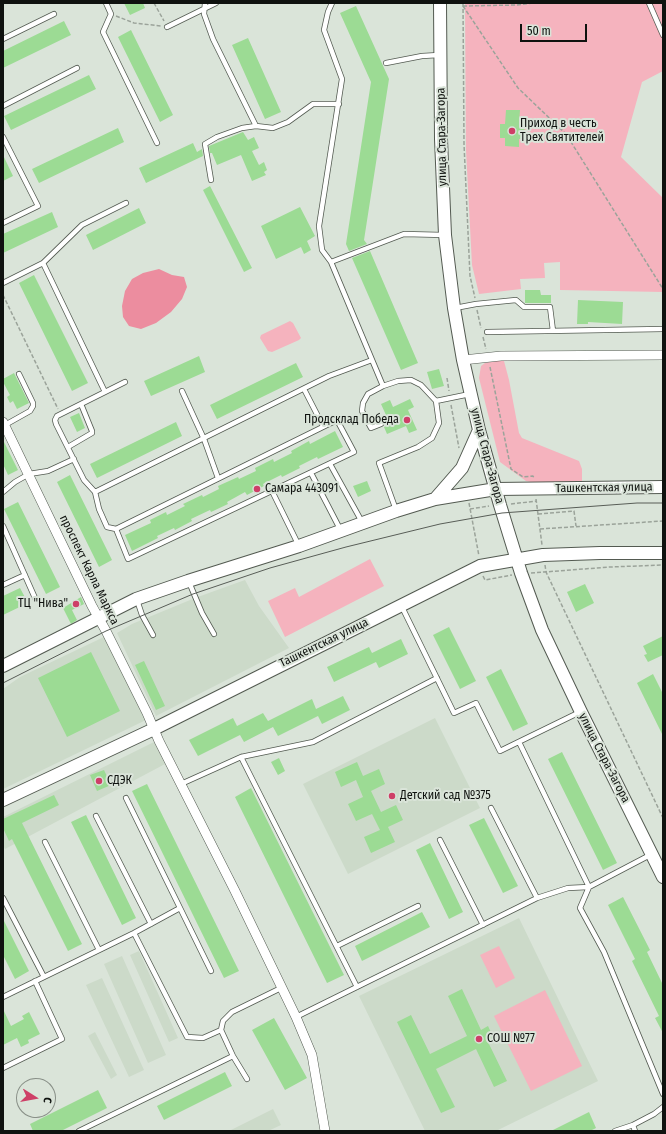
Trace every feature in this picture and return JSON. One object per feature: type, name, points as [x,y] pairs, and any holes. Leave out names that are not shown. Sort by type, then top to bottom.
[{"type":"main road","name":"улица Стара-Загора","points":[[440,3],[441,139],[445,235],[454,308],[463,360],[479,430],[517,560],[542,630],[663,877]]},
{"type":"main road","points":[[435,499],[462,468],[479,430]]},
{"type":"main road","name":"Ташкентская улица","points":[[3,666],[136,599],[299,546],[396,511],[435,499],[496,489],[663,487]]},
{"type":"main road","name":"Ташкентская улица","points":[[3,800],[154,729],[480,566],[544,555],[663,553]]},
{"type":"street","points":[[463,360],[488,357],[564,354],[663,354]]},
{"type":"street","name":"проспект Карла Маркса","points":[[4,423],[154,729],[158,741],[236,891],[296,1017],[312,1055],[325,1131]]},
{"type":"lane","points":[[106,3],[111,14],[103,32],[157,143]]},
{"type":"lane","points":[[167,27],[205,6],[216,3]]},
{"type":"lane","points":[[332,3],[328,12],[324,30],[342,79],[319,226],[322,250],[331,262],[383,386]]},
{"type":"lane","points":[[649,3],[663,35]]},
{"type":"lane","points":[[205,6],[204,14],[213,39],[256,126]]},
{"type":"lane","points":[[3,39],[54,14]]},
{"type":"lane","points":[[386,63],[422,56],[441,55]]},
{"type":"lane","points":[[3,106],[77,68]]},
{"type":"lane","points":[[211,180],[205,144],[217,137],[242,128],[256,126],[273,128],[288,122],[313,104],[339,104]]},
{"type":"lane","points":[[3,137],[5,147],[38,206],[3,223]]},
{"type":"lane","points":[[3,283],[44,263],[82,225],[126,203]]},
{"type":"lane","points":[[331,262],[404,234],[445,235]]},
{"type":"lane","points":[[44,263],[105,392]]},
{"type":"lane","points":[[454,308],[516,300],[524,307],[550,307],[553,331]]},
{"type":"lane","points":[[487,332],[663,329]]},
{"type":"lane","points":[[95,492],[329,376],[372,360]]},
{"type":"lane","points":[[4,423],[30,411],[33,406],[33,403],[19,374]]},
{"type":"lane","points":[[381,424],[371,428],[362,411],[363,403],[368,394],[383,386],[398,381],[411,380],[422,385],[436,401],[438,423],[432,438],[418,447],[379,462],[396,511]]},
{"type":"lane","points":[[116,529],[128,559],[354,452],[337,420],[116,529],[107,527],[98,509],[95,492],[84,480],[56,424],[56,420],[57,416],[60,414],[125,382]]},
{"type":"lane","points":[[304,389],[323,426]]},
{"type":"lane","points":[[182,391],[204,439],[218,478]]},
{"type":"lane","points":[[436,401],[470,394]]},
{"type":"lane","points":[[68,447],[92,433],[81,404]]},
{"type":"lane","points":[[3,492],[15,482],[29,474],[48,471],[74,460]]},
{"type":"lane","points":[[330,464],[363,523]]},
{"type":"lane","points":[[310,473],[341,531]]},
{"type":"lane","points":[[272,491],[299,546]]},
{"type":"lane","points":[[3,526],[5,537],[35,598]]},
{"type":"lane","points":[[3,585],[25,575]]},
{"type":"lane","points":[[188,581],[202,613],[214,634]]},
{"type":"lane","points":[[136,599],[142,615],[153,635]]},
{"type":"lane","points":[[401,605],[454,713],[476,703],[500,751],[581,712]]},
{"type":"lane","points":[[181,784],[241,757],[313,742],[437,678]]},
{"type":"lane","points":[[520,742],[589,887],[580,908],[604,952],[663,1094]]},
{"type":"lane","points":[[241,757],[357,987]]},
{"type":"lane","points":[[126,798],[211,971]]},
{"type":"lane","points":[[491,808],[538,898]]},
{"type":"lane","points":[[96,816],[151,924]]},
{"type":"lane","points":[[440,840],[483,925]]},
{"type":"lane","points":[[45,842],[99,950]]},
{"type":"lane","points":[[296,1017],[538,898],[568,888],[589,887],[652,854]]},
{"type":"lane","points":[[3,898],[44,977]]},
{"type":"lane","points":[[337,946],[418,906]]},
{"type":"lane","points":[[3,997],[134,933],[180,908]]},
{"type":"lane","points":[[134,933],[187,1037],[203,1038],[221,1030]]},
{"type":"lane","points":[[3,1068],[62,1039],[35,981]]},
{"type":"lane","points":[[247,1080],[233,1056],[221,1030],[223,1021],[232,1012],[281,988]]},
{"type":"lane","points":[[81,1131],[233,1056]]},
{"type":"lane","points":[[615,1131],[633,1125],[654,1114],[663,1107]]},
{"type":"lane","points":[[633,1125],[635,1131]]},
{"type":"path","points":[[154,3],[167,27]]},
{"type":"path","points":[[463,4],[516,5],[534,3]]},
{"type":"path","points":[[463,4],[518,88],[566,134],[663,289]]},
{"type":"path","points":[[463,4],[464,144],[470,276],[512,469],[523,477],[534,476],[546,572],[663,818]]},
{"type":"path","points":[[111,14],[134,23],[167,27]]},
{"type":"path","points":[[3,295],[60,414]]},
{"type":"path","points":[[538,514],[574,511],[576,526]]},
{"type":"path","points":[[540,528],[663,521]]},
{"type":"shaded area","points":[[465,3],[663,3],[663,71],[642,82],[621,157],[663,198],[663,292],[560,290],[560,262],[544,263],[545,278],[520,279],[521,289],[479,294],[472,265],[466,150]]},
{"type":"shaded area","points":[[159,269],[172,275],[184,277],[187,287],[182,299],[171,312],[156,323],[141,329],[129,326],[123,317],[122,306],[125,291],[132,279],[143,273]]},
{"type":"shaded area","points":[[290,321],[293,323],[301,338],[272,352],[268,351],[260,338],[261,335]]},
{"type":"shaded area","points":[[504,361],[519,433],[522,438],[579,461],[582,469],[582,482],[540,484],[526,481],[500,462],[479,378],[481,366],[485,363]]},
{"type":"shaded area","points":[[370,559],[384,586],[285,637],[268,601],[295,588],[299,597]]},
{"type":"shaded area","points":[[245,580],[259,606],[289,648],[156,716],[117,633],[132,624],[195,598]]},
{"type":"shaded area","points":[[106,636],[146,720],[3,789],[3,689],[20,677]]},
{"type":"shaded area","name":"Детский сад №375","points":[[435,718],[480,808],[348,874],[303,784]]},
{"type":"shaded area","points":[[154,742],[165,764],[5,849],[3,845],[3,817]]},
{"type":"shaded area","name":"СОШ №77","points":[[519,918],[598,1081],[496,1131],[425,1131],[359,996]]},
{"type":"shaded area","points":[[499,946],[515,978],[496,988],[480,955]]},
{"type":"shaded area","points":[[139,951],[178,1038],[169,1042],[130,955]]},
{"type":"shaded area","points":[[122,956],[166,1055],[148,1063],[104,964]]},
{"type":"shaded area","points":[[102,978],[144,1070],[129,1077],[86,985]]},
{"type":"shaded area","points":[[545,990],[582,1066],[531,1091],[494,1016]]},
{"type":"shaded area","points":[[95,1032],[117,1075],[111,1079],[88,1036]]},
{"type":"shaded area","points":[[273,1109],[281,1125],[268,1131],[229,1131]]},
{"type":"building","points":[[124,3],[143,3],[145,8],[130,15]]},
{"type":"building","points":[[356,6],[389,79],[364,240],[367,244],[349,251],[346,244],[371,82],[340,13]]},
{"type":"building","points":[[64,21],[71,35],[3,68],[3,51]]},
{"type":"building","points":[[131,30],[173,115],[160,122],[118,37]]},
{"type":"building","points":[[248,38],[281,112],[265,119],[232,45]]},
{"type":"building","points":[[89,75],[96,89],[11,130],[4,116]]},
{"type":"building","name":"Приход в честь Трех Святителей","points":[[506,110],[520,110],[519,124],[525,125],[524,139],[519,139],[519,147],[505,146],[505,138],[500,138],[500,124],[505,124]]},
{"type":"building","points":[[118,128],[124,142],[39,183],[32,169]]},
{"type":"building","points":[[243,132],[248,140],[254,137],[259,148],[252,151],[259,165],[264,162],[267,170],[264,172],[266,175],[252,181],[241,155],[217,165],[212,153],[210,153],[209,146]]},
{"type":"building","points":[[193,143],[197,152],[202,149],[203,156],[146,183],[139,168]]},
{"type":"building","points":[[3,155],[13,176],[3,181]]},
{"type":"building","points":[[210,186],[252,268],[244,272],[203,190]]},
{"type":"building","points":[[300,207],[315,236],[307,241],[311,250],[304,254],[301,247],[276,259],[261,226]]},
{"type":"building","points":[[139,208],[146,223],[93,250],[86,235]]},
{"type":"building","points":[[52,212],[58,227],[3,253],[3,234]]},
{"type":"building","points":[[370,251],[418,363],[401,370],[352,258]]},
{"type":"building","points":[[34,275],[88,383],[72,391],[19,283]]},
{"type":"building","points":[[525,290],[540,290],[541,295],[551,295],[551,303],[525,303]]},
{"type":"building","points":[[578,300],[623,302],[622,324],[588,322],[588,324],[577,324]]},
{"type":"building","points":[[199,356],[205,372],[151,396],[144,381]]},
{"type":"building","points":[[296,363],[303,377],[217,419],[210,405]]},
{"type":"building","points":[[439,369],[444,386],[432,389],[427,372]]},
{"type":"building","points":[[14,373],[29,403],[17,409],[13,401],[10,403],[7,397],[10,395],[3,382],[3,379]]},
{"type":"building","points":[[410,399],[414,407],[408,410],[417,430],[409,433],[406,426],[387,434],[384,427],[390,424],[381,404],[390,400],[393,407]]},
{"type":"building","points":[[79,413],[85,428],[77,432],[70,417]]},
{"type":"building","points":[[176,422],[182,436],[97,478],[90,464]]},
{"type":"building","points":[[335,431],[343,447],[318,459],[317,457],[282,477],[281,475],[263,484],[264,486],[247,495],[245,492],[227,502],[228,504],[211,512],[210,510],[191,519],[192,521],[175,530],[174,528],[157,536],[158,538],[132,551],[125,535],[151,523],[150,520],[166,512],[167,515],[185,506],[183,504],[202,495],[203,497],[219,489],[218,486],[238,477],[239,479],[256,471],[255,468],[273,459],[274,462],[292,453],[291,451],[309,441],[310,444]]},
{"type":"building","points":[[3,440],[18,470],[8,475],[3,464]]},
{"type":"building","points":[[70,475],[112,560],[99,567],[57,482]]},
{"type":"building","points":[[367,481],[371,491],[358,497],[353,486]]},
{"type":"building","points":[[18,502],[60,587],[46,594],[4,509]]},
{"type":"building","points":[[585,584],[594,603],[576,612],[567,592]]},
{"type":"building","points":[[20,588],[28,603],[3,615],[3,596]]},
{"type":"building","points":[[81,597],[84,604],[72,610],[77,620],[71,624],[63,608]]},
{"type":"building","points":[[449,627],[476,681],[460,689],[433,635]]},
{"type":"building","points":[[663,636],[663,655],[648,662],[644,655],[647,654],[643,646]]},
{"type":"building","points":[[401,639],[408,654],[379,668],[376,662],[334,682],[327,667],[369,647],[372,653]]},
{"type":"building","points":[[91,652],[120,711],[67,737],[38,678]]},
{"type":"building","points":[[144,661],[165,706],[156,710],[135,665]]},
{"type":"building","points":[[501,669],[528,724],[513,731],[486,677]]},
{"type":"building","points":[[653,674],[663,694],[663,736],[637,683]]},
{"type":"building","points":[[343,696],[350,710],[322,724],[318,716],[278,736],[273,727],[244,742],[240,735],[198,756],[189,740],[233,718],[237,726],[263,713],[268,721],[312,699],[316,709]]},
{"type":"building","points":[[562,752],[617,863],[603,870],[548,759]]},
{"type":"building","points":[[279,758],[285,771],[278,775],[271,762]]},
{"type":"building","points":[[357,762],[363,776],[379,769],[385,784],[371,791],[381,812],[396,805],[403,820],[388,827],[395,842],[371,853],[364,837],[380,830],[372,814],[356,821],[348,804],[363,797],[356,780],[341,787],[335,772]]},
{"type":"building","points":[[104,770],[111,785],[97,791],[90,775]]},
{"type":"building","points":[[147,784],[239,971],[224,978],[132,791]]},
{"type":"building","points":[[251,788],[344,975],[327,983],[235,797]]},
{"type":"building","points":[[54,795],[59,805],[22,823],[82,944],[68,951],[12,839],[9,841],[3,828],[3,819]]},
{"type":"building","points":[[86,815],[136,918],[122,925],[71,822]]},
{"type":"building","points":[[484,818],[518,886],[503,893],[469,825]]},
{"type":"building","points":[[430,843],[463,912],[449,919],[416,850]]},
{"type":"building","points":[[623,897],[650,950],[647,952],[663,985],[663,1033],[655,1018],[659,1016],[632,961],[635,959],[608,905]]},
{"type":"building","points":[[422,912],[430,927],[362,961],[355,946]]},
{"type":"building","points":[[3,919],[29,971],[15,979],[3,955]]},
{"type":"building","points":[[462,989],[481,1030],[488,1026],[495,1041],[489,1044],[507,1081],[494,1087],[476,1049],[436,1069],[455,1107],[441,1113],[397,1022],[411,1015],[430,1054],[467,1036],[448,996]]},
{"type":"building","points":[[3,1009],[11,1026],[24,1019],[22,1016],[29,1012],[40,1034],[28,1040],[29,1043],[21,1047],[17,1038],[3,1045]]},
{"type":"building","points":[[274,1018],[307,1078],[285,1090],[252,1030]]},
{"type":"building","points":[[225,1072],[232,1086],[164,1120],[157,1106]]},
{"type":"building","points":[[98,1090],[107,1108],[61,1131],[33,1131],[30,1124],[42,1118],[56,1118],[56,1111]]},
{"type":"building","points":[[589,1112],[596,1128],[590,1131],[551,1131]]},
{"type":"tram line","points":[[3,683],[106,631],[193,594],[270,568],[346,547],[440,524],[502,513],[637,503],[663,503]]},
{"type":"place","name":"Приход в честь Трех Святителей","points":[[512,131]]},
{"type":"place","name":"Продсклад Победа","points":[[407,420]]},
{"type":"place","name":"Самара 443091","points":[[257,489]]},
{"type":"place","name":"ТЦ \"Нива\"","points":[[76,604]]},
{"type":"place","name":"СДЭК","points":[[99,781]]},
{"type":"place","name":"Детский сад №375","points":[[392,796]]},
{"type":"place","name":"СОШ №77","points":[[479,1039]]}]
